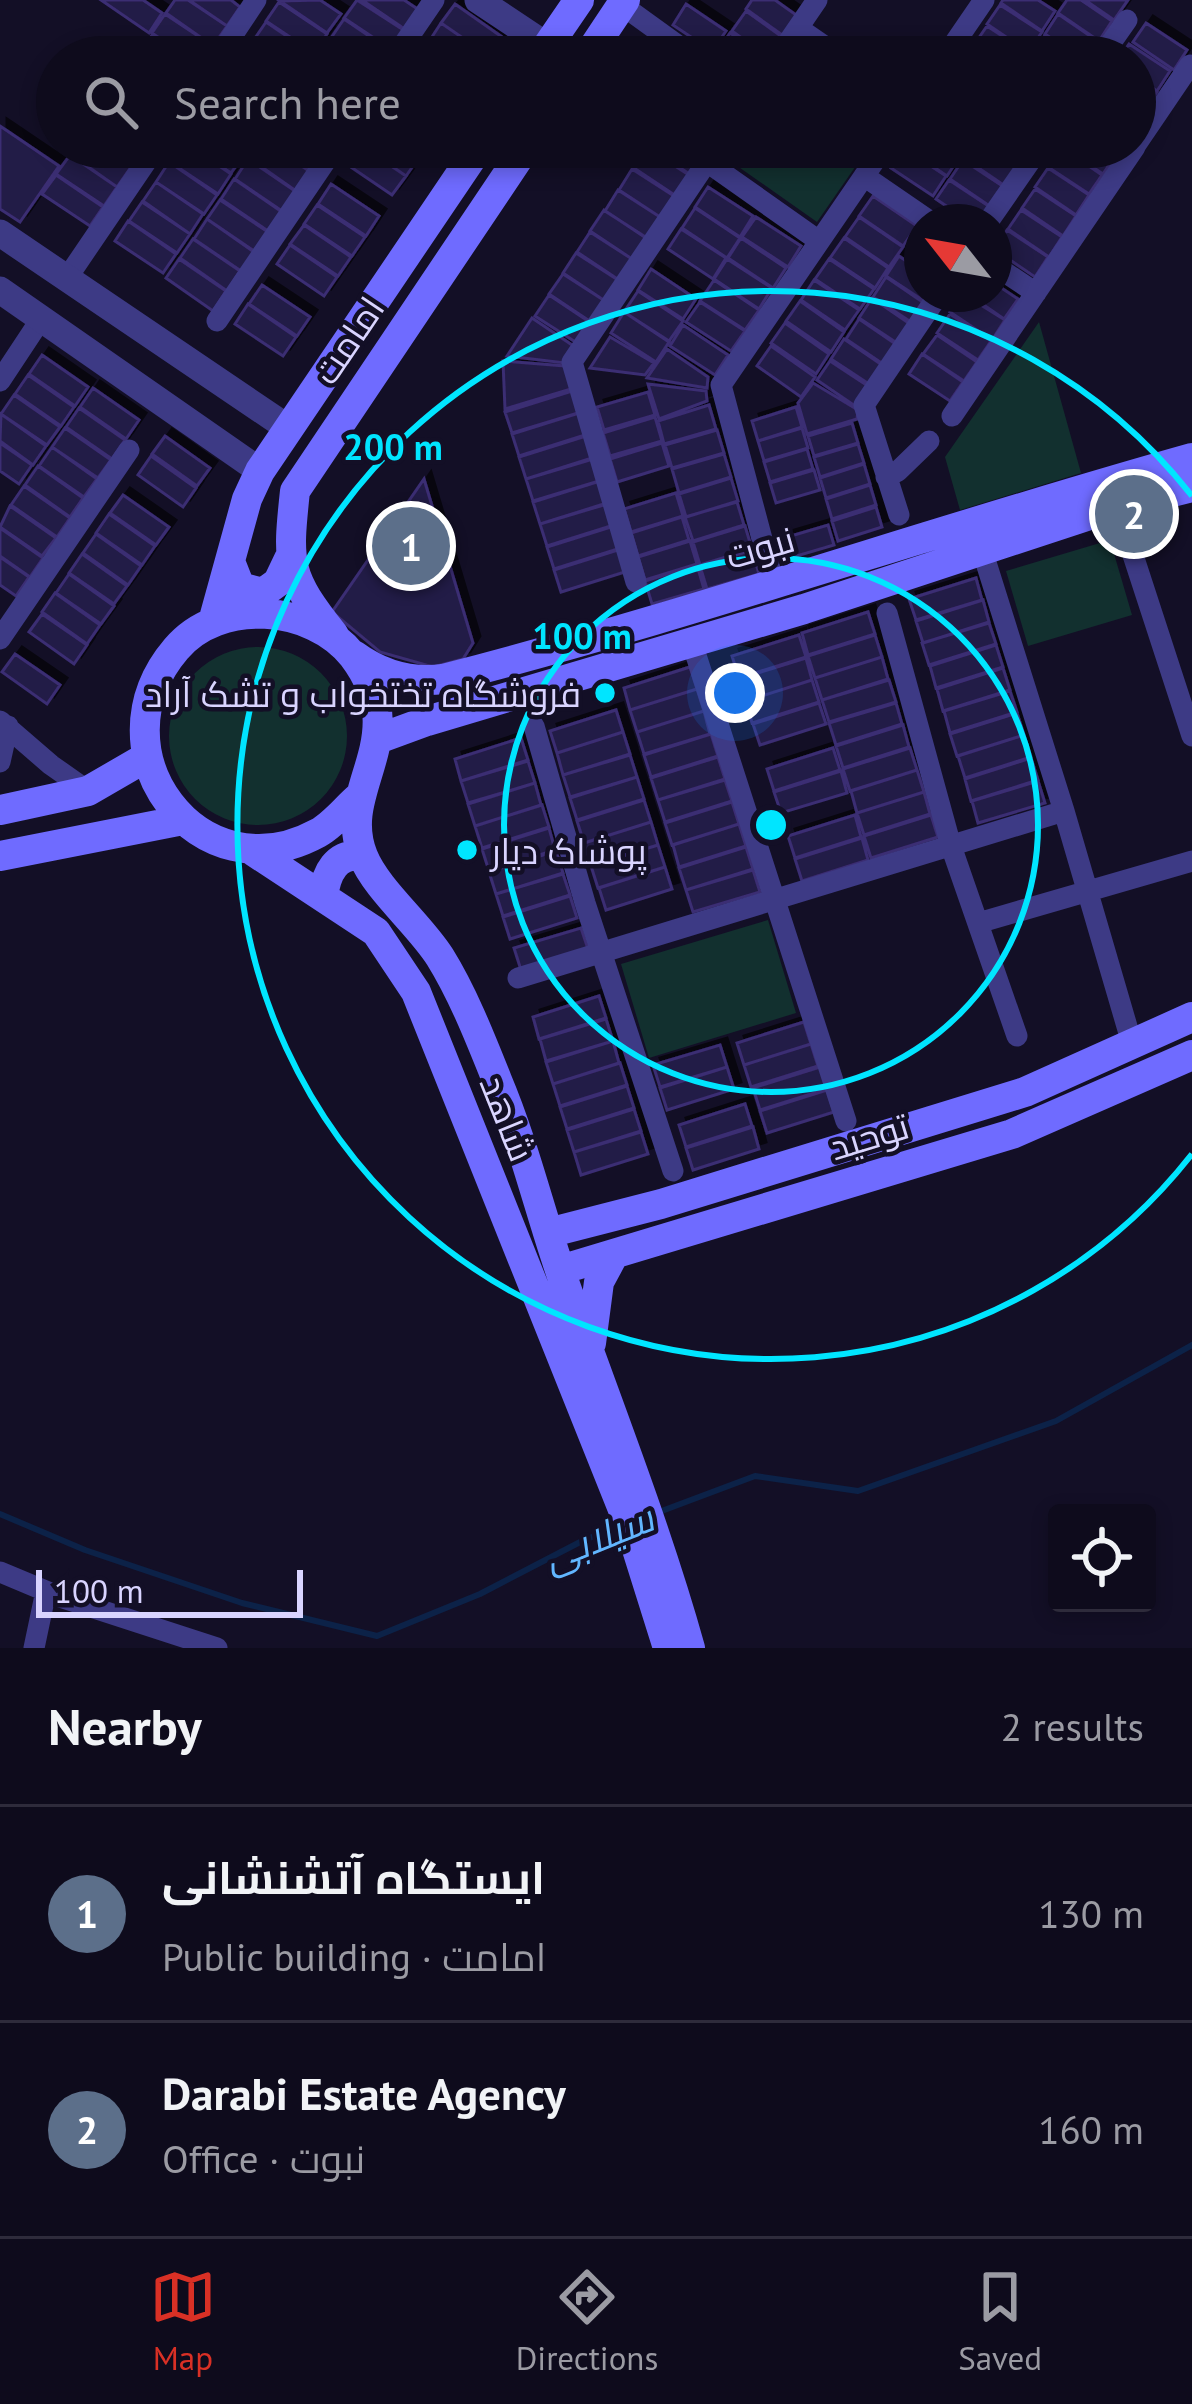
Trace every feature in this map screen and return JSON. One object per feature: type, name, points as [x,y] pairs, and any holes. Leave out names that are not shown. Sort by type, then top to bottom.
[{"type":"main road","points":[[554,36],[578,0]]},
{"type":"main road","points":[[601,36],[624,3]]},
{"type":"main road","name":"امامت","points":[[213,622],[247,499],[260,471],[465,168]]},
{"type":"main road","name":"امامت","points":[[289,559],[295,491],[512,168]]},
{"type":"main road","name":"نبوت","points":[[422,682],[527,657],[1192,458]]},
{"type":"main road","name":"نبوت","points":[[379,739],[1117,506],[1192,487]]},
{"type":"main road","points":[[231,564],[240,587],[262,593],[278,582],[289,559]]},
{"type":"main road","points":[[289,559],[307,600],[348,651],[368,679],[377,708],[379,739],[370,776],[358,796],[322,832],[287,846],[250,849],[214,840],[183,820],[159,792],[145,758],[143,717],[154,678],[179,645],[213,622],[253,612],[292,618],[348,651],[366,664],[422,682]]},
{"type":"main road","points":[[422,682],[411,703],[427,721]]},
{"type":"main road","points":[[0,810],[88,791],[145,758]]},
{"type":"main road","points":[[116,775],[135,782],[148,796],[145,813],[130,830]]},
{"type":"main road","points":[[323,897],[334,864],[350,854],[363,856],[358,796]]},
{"type":"main road","points":[[0,856],[183,820]]},
{"type":"main road","name":"شاهد","points":[[250,849],[376,932],[416,992],[620,1473]]},
{"type":"main road","name":"شاهد","points":[[363,856],[440,957],[499,1083],[590,1354],[620,1473]]},
{"type":"main road","name":"توحید","points":[[548,1233],[661,1204],[1025,1092],[1192,1017]]},
{"type":"main road","name":"توحید","points":[[560,1270],[1012,1134],[1192,1054]]},
{"type":"main road","points":[[528,1172],[559,1200],[599,1217]]},
{"type":"main road","points":[[590,1354],[599,1282],[614,1254]]},
{"type":"main road","points":[[620,1473],[663,1596],[690,1648]]},
{"type":"main road","points":[[663,1596],[668,1648]]},
{"type":"street","points":[[232,36],[256,0]]},
{"type":"street","points":[[409,36],[434,0]]},
{"type":"street","points":[[478,0],[524,36]]},
{"type":"street","points":[[792,36],[817,0]]},
{"type":"street","points":[[959,36],[984,0]]},
{"type":"street","points":[[624,3],[667,36]]},
{"type":"street","points":[[1116,36],[1127,20]]},
{"type":"street","points":[[798,28],[810,36]]},
{"type":"street","points":[[1156,116],[1190,65]]},
{"type":"street","points":[[67,278],[142,168]]},
{"type":"street","points":[[217,322],[320,168]]},
{"type":"street","points":[[636,582],[572,362],[703,168]]},
{"type":"street","points":[[728,168],[819,241]]},
{"type":"street","points":[[774,584],[721,385],[870,168]]},
{"type":"street","points":[[1000,204],[1025,168]]},
{"type":"street","points":[[952,416],[1121,168]]},
{"type":"street","points":[[864,176],[905,204]]},
{"type":"street","points":[[0,232],[288,428]]},
{"type":"street","points":[[1012,277],[1036,293]]},
{"type":"street","points":[[0,290],[260,471]]},
{"type":"street","points":[[898,515],[864,405],[927,312]]},
{"type":"street","points":[[0,381],[41,319]]},
{"type":"street","points":[[886,477],[929,441]]},
{"type":"street","points":[[0,639],[129,450]]},
{"type":"street","points":[[1117,506],[1183,675],[1192,736]]},
{"type":"street","points":[[982,550],[1133,1047]]},
{"type":"street","points":[[887,614],[951,846],[1017,1036]]},
{"type":"street","points":[[692,643],[846,1121]]},
{"type":"street","points":[[0,762],[4,724]]},
{"type":"street","points":[[4,724],[88,791]]},
{"type":"street","points":[[534,726],[673,1172]]},
{"type":"street","points":[[518,978],[1064,812]]},
{"type":"street","points":[[978,923],[1192,861]]},
{"type":"street","points":[[0,1572],[217,1648]]},
{"type":"street","points":[[34,1648],[46,1591]]},
{"type":"green space","points":[[740,168],[854,168],[817,222]]},
{"type":"green space","points":[[1039,322],[1081,473],[960,510],[945,457]]},
{"type":"green space","points":[[1110,540],[1132,615],[1028,646],[1006,571]]},
{"type":"green space","points":[[258,647],[292,654],[321,673],[340,702],[347,736],[340,770],[321,799],[292,818],[258,825],[224,818],[195,799],[176,770],[169,736],[176,702],[195,673],[224,654]]},
{"type":"green space","points":[[768,920],[796,1013],[649,1058],[621,964]]},
{"type":"building","points":[[101,0],[143,0],[162,13],[149,33]]},
{"type":"building","points":[[175,0],[188,0],[227,26],[220,36],[199,36],[166,13]]},
{"type":"building","points":[[189,0],[231,0],[240,7],[227,26]]},
{"type":"building","points":[[320,0],[341,14],[327,33],[280,1]]},
{"type":"building","points":[[357,0],[405,31],[402,36],[371,36],[344,18]]},
{"type":"building","points":[[362,0],[404,0],[419,10],[406,30]]},
{"type":"building","points":[[752,0],[775,0],[799,17],[784,36],[746,9]]},
{"type":"building","points":[[1003,0],[1038,0],[1055,11],[1042,31]]},
{"type":"building","points":[[1067,0],[1081,0],[1112,21],[1102,36],[1092,36],[1058,13]]},
{"type":"building","points":[[1085,0],[1128,0],[1114,20]]},
{"type":"building","points":[[279,2],[327,34],[288,36],[266,21]]},
{"type":"building","points":[[455,4],[501,36],[460,36],[441,23]]},
{"type":"building","points":[[686,4],[726,31],[722,36],[690,36],[673,25]]},
{"type":"building","points":[[1000,5],[1042,32],[1039,36],[1005,36],[987,24]]},
{"type":"building","points":[[746,11],[781,36],[739,36],[732,31]]},
{"type":"building","points":[[165,14],[198,36],[156,36],[152,33]]},
{"type":"building","points":[[1058,14],[1090,36],[1048,36]]},
{"type":"building","points":[[344,19],[369,36],[332,36]]},
{"type":"building","points":[[266,22],[287,36],[256,36]]},
{"type":"building","points":[[441,23],[460,36],[433,36]]},
{"type":"building","points":[[1146,23],[1187,50],[1174,70],[1156,58],[1156,36],[1137,36]]},
{"type":"building","points":[[987,26],[1002,36],[980,36]]},
{"type":"building","points":[[1156,62],[1170,71],[1156,90]]},
{"type":"building","points":[[0,126],[36,150],[36,168],[58,168],[20,222],[0,209]]},
{"type":"building","points":[[60,168],[89,168],[117,187],[104,206],[56,174]]},
{"type":"building","points":[[90,168],[130,168],[117,187]]},
{"type":"building","points":[[165,168],[178,168],[217,195],[204,214],[156,182]]},
{"type":"building","points":[[179,168],[222,168],[231,174],[218,194]]},
{"type":"building","points":[[242,168],[261,168],[295,191],[282,211],[235,179]]},
{"type":"building","points":[[263,168],[309,171],[296,191]]},
{"type":"building","points":[[352,168],[394,168],[406,176],[392,195]]},
{"type":"building","points":[[634,168],[678,168],[689,175],[676,196]]},
{"type":"building","points":[[891,168],[934,168],[946,176],[933,196]]},
{"type":"building","points":[[958,168],[975,168],[1004,187],[993,204],[950,179]]},
{"type":"building","points":[[979,168],[1017,168],[1005,186]]},
{"type":"building","points":[[1048,168],[1089,195],[1076,215],[1035,187]]},
{"type":"building","points":[[1050,168],[1092,168],[1102,175],[1089,194]]},
{"type":"building","points":[[632,169],[674,196],[660,217],[619,190]]},
{"type":"building","points":[[56,175],[103,207],[90,226],[42,194]]},
{"type":"building","points":[[234,179],[282,212],[268,231],[221,199]]},
{"type":"building","points":[[949,180],[985,204],[943,204],[936,199]]},
{"type":"building","points":[[156,182],[203,214],[190,234],[143,201]]},
{"type":"building","points":[[331,184],[379,216],[366,236],[318,204]]},
{"type":"building","points":[[708,187],[753,216],[740,237],[695,207]]},
{"type":"building","points":[[1035,189],[1076,216],[1063,236],[1022,208]]},
{"type":"building","points":[[618,190],[660,217],[647,238],[605,211]]},
{"type":"building","points":[[873,196],[904,217],[904,245],[903,246],[859,216]]},
{"type":"building","points":[[220,200],[268,232],[254,251],[207,219]]},
{"type":"building","points":[[142,202],[190,234],[177,253],[129,221]]},
{"type":"building","points":[[317,205],[365,237],[352,256],[304,224]]},
{"type":"building","points":[[695,208],[740,238],[727,258],[682,228]]},
{"type":"building","points":[[604,210],[646,238],[632,259],[590,231]]},
{"type":"building","points":[[1021,210],[1062,237],[1049,257],[1012,232]]},
{"type":"building","points":[[756,217],[801,246],[788,267],[742,237]]},
{"type":"building","points":[[859,217],[903,247],[889,267],[845,237]]},
{"type":"building","points":[[207,219],[254,252],[241,271],[194,239]]},
{"type":"building","points":[[128,221],[176,254],[163,273],[115,241]]},
{"type":"building","points":[[304,225],[351,257],[338,276],[290,244]]},
{"type":"building","points":[[681,229],[726,258],[713,279],[668,249]]},
{"type":"building","points":[[590,232],[632,259],[619,280],[577,252]]},
{"type":"building","points":[[1012,233],[1048,257],[1035,277],[1012,261]]},
{"type":"building","points":[[741,238],[786,268],[773,288],[728,258]]},
{"type":"building","points":[[844,238],[888,268],[875,288],[830,258]]},
{"type":"building","points":[[193,239],[240,271],[227,291],[180,258]]},
{"type":"building","points":[[290,245],[337,277],[324,296],[277,264]]},
{"type":"building","points":[[576,253],[618,280],[605,301],[563,273]]},
{"type":"building","points":[[899,256],[904,259],[904,288],[886,276]]},
{"type":"building","points":[[179,259],[226,291],[213,311],[166,278]]},
{"type":"building","points":[[727,259],[772,288],[759,309],[714,279]]},
{"type":"building","points":[[829,259],[874,289],[860,309],[815,279]]},
{"type":"building","points":[[651,269],[696,299],[683,319],[638,290]]},
{"type":"building","points":[[563,274],[605,301],[591,322],[549,294]]},
{"type":"building","points":[[886,277],[904,289],[904,312],[922,312],[914,324],[873,297]]},
{"type":"building","points":[[714,280],[759,310],[745,330],[700,301]]},
{"type":"building","points":[[814,280],[859,310],[845,330],[801,300]]},
{"type":"building","points":[[262,285],[310,317],[297,336],[249,304]]},
{"type":"building","points":[[638,291],[683,321],[669,341],[624,312]]},
{"type":"building","points":[[549,295],[591,323],[577,343],[535,316]]},
{"type":"building","points":[[872,298],[913,326],[900,345],[859,318]]},
{"type":"building","points":[[800,301],[844,332],[831,352],[786,321]]},
{"type":"building","points":[[700,302],[745,331],[731,351],[686,322]]},
{"type":"building","points":[[248,304],[296,337],[283,356],[235,324]]},
{"type":"building","points":[[624,312],[669,342],[656,362],[611,333]]},
{"type":"building","points":[[950,312],[992,312],[1005,320],[992,340]]},
{"type":"building","points":[[950,314],[991,341],[978,360],[937,333]]},
{"type":"building","points":[[532,318],[575,347],[565,363],[507,356]]},
{"type":"building","points":[[859,319],[900,347],[886,366],[846,339]]},
{"type":"building","points":[[785,323],[829,354],[816,374],[771,343]]},
{"type":"building","points":[[683,325],[728,355],[715,375],[670,346]]},
{"type":"building","points":[[937,335],[977,362],[964,381],[923,354]]},
{"type":"building","points":[[610,337],[654,363],[645,375],[590,368]]},
{"type":"building","points":[[844,339],[885,367],[872,386],[831,359]]},
{"type":"building","points":[[771,346],[815,377],[801,397],[757,366]]},
{"type":"building","points":[[667,349],[708,377],[707,388],[647,378]]},
{"type":"building","points":[[922,354],[963,382],[950,401],[909,374]]},
{"type":"building","points":[[42,355],[88,387],[75,406],[29,374]]},
{"type":"building","points":[[503,361],[565,366],[571,389],[505,409]]},
{"type":"building","points":[[830,361],[871,388],[858,408],[817,380]]},
{"type":"building","points":[[28,375],[74,407],[61,426],[15,394]]},
{"type":"building","points":[[813,383],[858,410],[857,419],[807,434],[798,403]]},
{"type":"building","points":[[648,384],[706,391],[707,401],[659,419]]},
{"type":"building","points":[[93,388],[139,420],[126,439],[80,407]]},
{"type":"building","points":[[572,391],[578,413],[512,433],[505,412]]},
{"type":"building","points":[[648,392],[655,415],[604,430],[597,407]]},
{"type":"building","points":[[14,395],[60,427],[47,445],[1,414]]},
{"type":"building","points":[[709,405],[716,429],[664,444],[658,421]]},
{"type":"building","points":[[796,407],[802,427],[758,441],[752,421]]},
{"type":"building","points":[[79,408],[125,440],[112,459],[66,427]]},
{"type":"building","points":[[579,413],[585,435],[519,456],[512,434]]},
{"type":"building","points":[[1,414],[46,446],[33,465],[0,441]]},
{"type":"building","points":[[655,417],[662,441],[610,456],[603,433]]},
{"type":"building","points":[[852,423],[858,443],[814,456],[808,436]]},
{"type":"building","points":[[65,428],[111,460],[98,478],[52,447]]},
{"type":"building","points":[[802,428],[808,448],[764,461],[758,441]]},
{"type":"building","points":[[717,430],[724,453],[672,468],[665,445]]},
{"type":"building","points":[[165,436],[210,468],[197,486],[152,454]]},
{"type":"building","points":[[586,436],[592,458],[526,479],[519,457]]},
{"type":"building","points":[[0,443],[32,465],[19,484],[0,471]]},
{"type":"building","points":[[662,443],[669,466],[617,482],[610,459]]},
{"type":"building","points":[[858,444],[864,463],[820,477],[814,457]]},
{"type":"building","points":[[52,447],[97,479],[84,497],[39,466]]},
{"type":"building","points":[[807,449],[813,469],[770,482],[764,462]]},
{"type":"building","points":[[724,454],[731,477],[679,493],[672,469]]},
{"type":"building","points":[[151,456],[196,488],[183,507],[138,475]]},
{"type":"building","points":[[593,459],[599,481],[533,501],[526,479]]},
{"type":"building","points":[[864,464],[870,484],[826,498],[820,478]]},
{"type":"building","points":[[38,466],[83,498],[70,517],[25,485]]},
{"type":"building","points":[[814,470],[820,490],[776,503],[770,483]]},
{"type":"building","points":[[731,478],[738,501],[686,517],[679,494]]},
{"type":"building","points":[[424,479],[473,643],[463,659],[433,667],[380,652],[332,612]]},
{"type":"building","points":[[600,481],[607,503],[540,524],[533,502]]},
{"type":"building","points":[[870,485],[876,505],[832,519],[826,499]]},
{"type":"building","points":[[24,486],[70,518],[57,537],[11,505]]},
{"type":"building","points":[[676,493],[683,516],[631,532],[624,509]]},
{"type":"building","points":[[123,495],[169,527],[156,545],[110,513]]},
{"type":"building","points":[[737,502],[744,525],[693,541],[685,517]]},
{"type":"building","points":[[607,504],[614,525],[547,546],[540,524]]},
{"type":"building","points":[[10,506],[56,538],[42,556],[0,527]]},
{"type":"building","points":[[876,507],[882,527],[838,541],[832,521]]},
{"type":"building","points":[[109,514],[155,546],[142,565],[96,533]]},
{"type":"building","points":[[682,517],[689,540],[638,556],[631,533]]},
{"type":"building","points":[[828,525],[834,545],[790,558],[784,538]]},
{"type":"building","points":[[614,526],[621,548],[554,569],[547,547]]},
{"type":"building","points":[[745,526],[752,549],[700,565],[693,542]]},
{"type":"building","points":[[0,528],[43,558],[30,577],[0,556]]},
{"type":"building","points":[[96,534],[141,566],[128,585],[83,553]]},
{"type":"building","points":[[690,541],[697,564],[645,580],[638,557]]},
{"type":"building","points":[[621,549],[628,571],[561,592],[554,570]]},
{"type":"building","points":[[752,550],[759,574],[707,589],[700,566]]},
{"type":"building","points":[[82,554],[127,586],[114,604],[69,573]]},
{"type":"building","points":[[0,557],[29,577],[16,596],[0,585]]},
{"type":"building","points":[[697,565],[704,589],[652,604],[645,581]]},
{"type":"building","points":[[69,574],[114,606],[101,624],[56,593]]},
{"type":"building","points":[[976,578],[982,600],[916,620],[909,599]]},
{"type":"building","points":[[55,593],[100,625],[87,644],[42,612]]},
{"type":"building","points":[[983,600],[989,622],[923,643],[916,621]]},
{"type":"building","points":[[868,612],[875,634],[808,655],[802,633]]},
{"type":"building","points":[[42,614],[87,645],[74,664],[29,632]]},
{"type":"building","points":[[989,623],[996,644],[929,665],[922,643]]},
{"type":"building","points":[[799,635],[806,657],[739,678],[732,656]]},
{"type":"building","points":[[875,635],[882,657],[815,678],[808,656]]},
{"type":"building","points":[[996,645],[1003,667],[936,688],[930,666]]},
{"type":"building","points":[[15,654],[60,685],[47,704],[2,672]]},
{"type":"building","points":[[882,657],[888,679],[822,700],[815,678]]},
{"type":"building","points":[[806,658],[812,680],[746,701],[739,679]]},
{"type":"building","points":[[690,667],[697,689],[630,710],[624,688]]},
{"type":"building","points":[[1003,668],[1010,690],[943,711],[937,689]]},
{"type":"building","points":[[812,680],[819,702],[752,723],[746,701]]},
{"type":"building","points":[[889,680],[896,702],[829,722],[822,700]]},
{"type":"building","points":[[697,689],[704,711],[637,732],[630,710]]},
{"type":"building","points":[[1010,691],[1017,712],[950,733],[944,711]]},
{"type":"building","points":[[819,703],[826,724],[760,745],[753,724]]},
{"type":"building","points":[[896,703],[902,724],[836,745],[829,723]]},
{"type":"building","points":[[616,710],[623,732],[557,753],[550,731]]},
{"type":"building","points":[[704,711],[710,734],[644,754],[637,732]]},
{"type":"building","points":[[1017,713],[1024,735],[957,756],[950,734]]},
{"type":"building","points":[[903,725],[909,747],[843,768],[836,746]]},
{"type":"building","points":[[623,732],[630,754],[563,775],[557,753]]},
{"type":"building","points":[[711,734],[718,756],[651,777],[644,755]]},
{"type":"building","points":[[1024,735],[1031,757],[965,778],[958,756]]},
{"type":"building","points":[[521,738],[528,760],[461,781],[455,759]]},
{"type":"building","points":[[833,748],[840,770],[774,791],[767,769]]},
{"type":"building","points":[[910,748],[917,770],[850,791],[843,769]]},
{"type":"building","points":[[630,755],[637,777],[570,797],[563,775]]},
{"type":"building","points":[[718,757],[725,779],[658,800],[651,778]]},
{"type":"building","points":[[1031,758],[1038,780],[971,801],[965,779]]},
{"type":"building","points":[[528,761],[535,783],[468,803],[461,781]]},
{"type":"building","points":[[917,770],[924,792],[857,813],[851,791]]},
{"type":"building","points":[[841,771],[847,793],[781,813],[774,792]]},
{"type":"building","points":[[637,777],[644,799],[577,820],[570,798]]},
{"type":"building","points":[[725,780],[732,801],[665,822],[658,800]]},
{"type":"building","points":[[1038,781],[1045,803],[978,823],[972,801]]},
{"type":"building","points":[[535,783],[541,805],[475,826],[468,804]]},
{"type":"building","points":[[924,792],[930,814],[864,835],[857,813]]},
{"type":"building","points":[[644,800],[651,822],[584,843],[577,821]]},
{"type":"building","points":[[732,802],[739,824],[672,845],[665,823]]},
{"type":"building","points":[[542,805],[549,827],[482,848],[475,826]]},
{"type":"building","points":[[855,815],[861,837],[795,858],[788,836]]},
{"type":"building","points":[[931,815],[938,837],[871,858],[864,836]]},
{"type":"building","points":[[651,822],[658,845],[591,865],[584,843]]},
{"type":"building","points":[[739,824],[746,846],[679,867],[673,845]]},
{"type":"building","points":[[549,828],[555,850],[489,871],[482,849]]},
{"type":"building","points":[[862,838],[868,860],[802,881],[795,859]]},
{"type":"building","points":[[658,845],[665,867],[598,888],[591,866]]},
{"type":"building","points":[[746,847],[753,869],[686,890],[679,868]]},
{"type":"building","points":[[556,851],[563,873],[496,894],[489,872]]},
{"type":"building","points":[[665,867],[672,889],[606,910],[599,888]]},
{"type":"building","points":[[753,870],[760,892],[693,912],[686,890]]},
{"type":"building","points":[[563,874],[570,895],[503,916],[496,894]]},
{"type":"building","points":[[570,896],[577,918],[510,939],[503,917]]},
{"type":"building","points":[[581,928],[588,949],[521,970],[514,948]]},
{"type":"building","points":[[599,996],[606,1018],[539,1039],[533,1017]]},
{"type":"building","points":[[606,1019],[613,1041],[546,1061],[540,1039]]},
{"type":"building","points":[[804,1022],[811,1044],[744,1065],[737,1043]]},
{"type":"building","points":[[613,1041],[619,1063],[553,1084],[546,1062]]},
{"type":"building","points":[[811,1044],[818,1066],[751,1087],[744,1065]]},
{"type":"building","points":[[720,1045],[727,1067],[660,1087],[653,1065]]},
{"type":"building","points":[[620,1063],[627,1085],[560,1106],[553,1084]]},
{"type":"building","points":[[727,1067],[734,1089],[667,1110],[660,1088]]},
{"type":"building","points":[[820,1067],[827,1089],[760,1110],[753,1088]]},
{"type":"building","points":[[627,1086],[634,1108],[567,1129],[560,1107]]},
{"type":"building","points":[[827,1090],[834,1112],[767,1133],[760,1111]]},
{"type":"building","points":[[745,1104],[752,1126],[686,1147],[679,1125]]},
{"type":"building","points":[[634,1109],[641,1131],[574,1152],[567,1130]]},
{"type":"building","points":[[753,1127],[759,1149],[693,1170],[686,1148]]},
{"type":"building","points":[[641,1132],[648,1154],[581,1175],[574,1152]]},
{"type":"waterway","name":"سیلابی","points":[[659,1512],[755,1476],[858,1491],[1056,1421],[1192,1345]]},
{"type":"waterway","name":"سیلابی","points":[[0,1514],[85,1550],[242,1603],[377,1636],[480,1594],[619,1527]]},
{"type":"place","name":"Darabi Estate Agency","points":[[1134,514]]},
{"type":"place","name":"ایستگاه آتشنشانی","points":[[411,546]]},
{"type":"place","name":"فروشگاه تختخواب و تشک آراد","points":[[605,693]]},
{"type":"place","name":"پوشاک دیار","points":[[467,850]]}]
